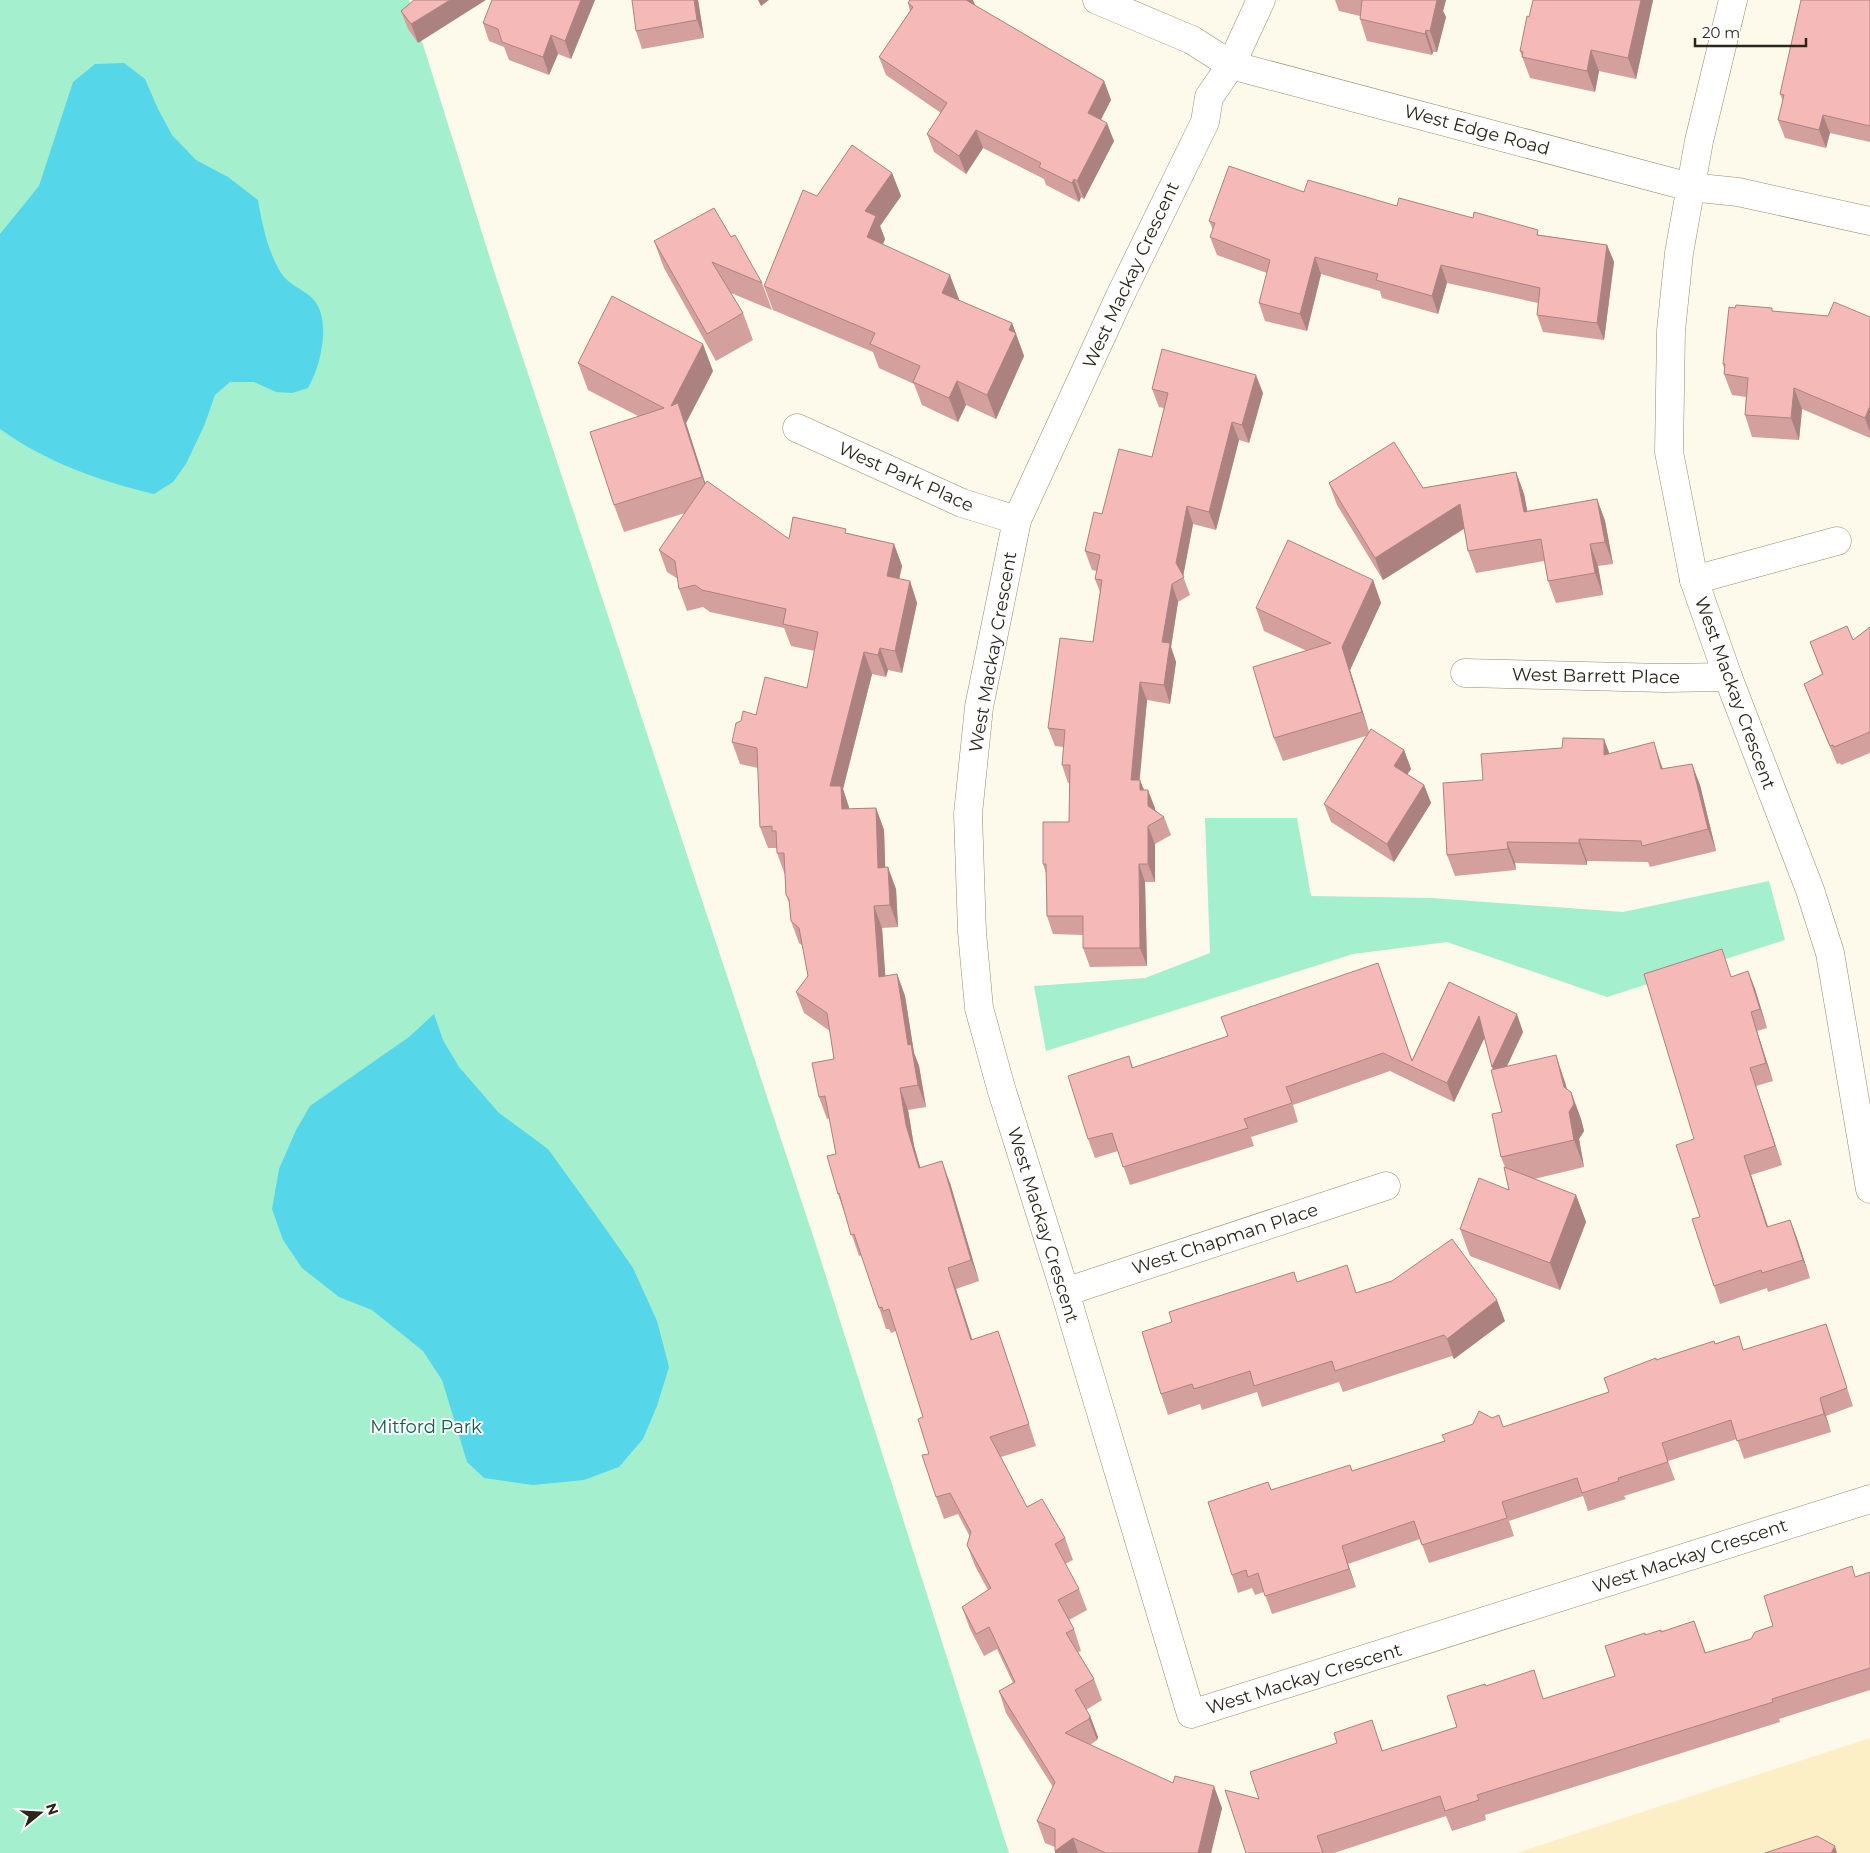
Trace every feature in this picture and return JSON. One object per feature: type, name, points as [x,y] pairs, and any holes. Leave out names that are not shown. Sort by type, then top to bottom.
[{"type":"street","name":"West Edge Road","points":[[1097,0],[1192,40],[1231,65],[1690,188],[1738,192],[1870,221]]},
{"type":"street","name":"West Mackay Crescent","points":[[1261,0],[1231,65],[1210,96],[1205,122],[1120,296],[1017,520],[979,708],[968,814],[972,932],[979,1008],[1001,1088],[1065,1292],[1191,1714],[1870,1499]]},
{"type":"street","name":"West Mackay Crescent","points":[[1733,0],[1699,141],[1679,253],[1671,331],[1669,452],[1694,580],[1728,677],[1810,890],[1830,953],[1870,1189]]},
{"type":"street","name":"West Park Place","points":[[797,428],[962,503],[1017,520]]},
{"type":"street","points":[[1694,580],[1837,541]]},
{"type":"street","name":"West Barrett Place","points":[[1465,673],[1664,678],[1728,677]]},
{"type":"street","name":"West Chapman Place","points":[[1065,1292],[1386,1186]]},
{"type":"shaded area","points":[[1870,1738],[1870,1853],[1516,1853]]},
{"type":"green space","name":"Mitford Park","points":[[0,0],[409,0],[495,274],[816,1245],[1009,1853],[0,1853]]},
{"type":"green space","points":[[1205,818],[1297,818],[1311,896],[1432,898],[1623,912],[1769,881],[1785,940],[1607,997],[1447,942],[1353,954],[1046,1051],[1034,986],[1145,978],[1210,953]]},
{"type":"water","points":[[124,63],[145,79],[172,135],[196,160],[228,177],[258,200],[266,238],[276,265],[284,277],[311,297],[318,306],[322,317],[323,329],[323,342],[317,367],[308,388],[292,393],[276,392],[254,382],[230,382],[215,395],[204,426],[186,464],[173,482],[154,494],[113,483],[54,461],[0,429],[0,234],[39,186],[73,82],[95,64]]},
{"type":"water","points":[[434,1014],[443,1040],[459,1067],[499,1113],[548,1149],[633,1268],[657,1321],[669,1367],[657,1406],[643,1439],[619,1467],[584,1480],[533,1485],[484,1478],[467,1462],[442,1380],[423,1351],[372,1310],[339,1297],[302,1268],[283,1240],[272,1209],[279,1169],[296,1130],[310,1106],[409,1037]]},
{"type":"building","points":[[414,0],[450,0],[411,24],[401,11]]},
{"type":"building","points":[[492,0],[581,0],[565,41],[551,35],[543,57],[502,42],[498,29],[483,23]]},
{"type":"building","points":[[632,0],[694,0],[697,20],[636,31]]},
{"type":"building","points":[[910,0],[966,0],[1104,81],[1088,113],[1107,123],[1077,181],[1074,179],[1072,183],[1039,167],[1041,163],[976,130],[959,156],[927,134],[947,103],[879,57],[913,7],[908,3]]},
{"type":"building","points":[[1362,0],[1437,0],[1430,31],[1426,30],[1425,34],[1360,19]]},
{"type":"building","points":[[1533,0],[1641,0],[1628,58],[1591,50],[1587,71],[1522,57],[1523,52],[1520,51],[1527,16],[1529,17]]},
{"type":"building","points":[[1801,0],[1870,0],[1870,126],[1823,115],[1819,130],[1778,120],[1784,95],[1780,94]]},
{"type":"building","points":[[852,145],[892,173],[865,211],[876,216],[867,237],[950,275],[942,293],[1012,323],[1009,330],[1016,333],[987,395],[957,381],[949,398],[913,382],[920,366],[870,344],[875,333],[764,286],[803,190],[817,196]]},
{"type":"building","points":[[1229,166],[1304,192],[1308,180],[1397,206],[1399,198],[1473,218],[1474,212],[1538,230],[1537,235],[1607,245],[1597,323],[1537,315],[1540,288],[1441,265],[1432,296],[1376,280],[1378,274],[1315,257],[1300,314],[1259,303],[1270,260],[1210,237],[1215,223],[1209,221]]},
{"type":"building","points":[[714,208],[731,237],[735,235],[762,283],[712,262],[743,313],[707,334],[654,241]]},
{"type":"building","points":[[612,296],[703,344],[671,406],[678,403],[702,477],[614,505],[590,432],[664,408],[578,363]]},
{"type":"building","points":[[1834,302],[1870,317],[1870,406],[1865,418],[1794,388],[1791,418],[1745,415],[1748,378],[1724,374],[1725,364],[1723,364],[1729,307],[1735,308],[1736,305],[1772,308],[1772,311],[1828,316]]},
{"type":"building","points":[[1162,349],[1256,375],[1242,425],[1232,422],[1209,512],[1187,506],[1176,563],[1184,577],[1172,584],[1162,642],[1170,643],[1164,685],[1140,682],[1131,780],[1140,780],[1140,790],[1148,790],[1148,806],[1164,817],[1148,826],[1148,864],[1139,864],[1140,948],[1083,948],[1083,916],[1047,916],[1046,864],[1043,864],[1043,822],[1069,822],[1070,765],[1062,765],[1065,730],[1048,728],[1060,638],[1093,642],[1102,580],[1095,579],[1100,555],[1085,551],[1094,512],[1102,514],[1119,449],[1152,457],[1168,393],[1152,389]]},
{"type":"building","points":[[1394,442],[1423,488],[1516,472],[1524,512],[1597,499],[1605,542],[1590,544],[1595,573],[1548,581],[1541,539],[1468,551],[1460,504],[1375,558],[1329,483]]},
{"type":"building","points":[[707,481],[789,539],[793,517],[846,529],[845,533],[894,544],[887,576],[910,581],[895,651],[880,648],[878,655],[864,652],[830,786],[841,786],[842,809],[876,808],[878,868],[888,867],[890,905],[874,906],[879,977],[897,974],[908,1045],[911,1044],[918,1085],[900,1088],[906,1125],[919,1168],[942,1161],[971,1260],[948,1268],[971,1340],[998,1331],[1029,1424],[990,1437],[1027,1507],[1042,1499],[1065,1538],[1055,1544],[1079,1589],[1058,1600],[1074,1629],[1066,1633],[1094,1679],[1075,1690],[1090,1716],[1089,1719],[1065,1733],[1173,1783],[1175,1776],[1214,1786],[1198,1853],[1106,1853],[1073,1838],[1055,1851],[1055,1829],[1037,1821],[1055,1782],[999,1691],[1015,1682],[989,1627],[976,1634],[962,1607],[991,1588],[967,1545],[971,1532],[950,1493],[936,1497],[922,1455],[929,1454],[918,1419],[923,1417],[889,1309],[883,1311],[882,1307],[879,1308],[854,1234],[851,1235],[838,1194],[827,1156],[836,1154],[825,1096],[819,1097],[812,1063],[834,1059],[827,1013],[796,992],[808,976],[799,928],[791,921],[789,899],[786,895],[784,853],[777,853],[776,831],[772,831],[772,826],[760,827],[757,748],[732,742],[736,723],[741,721],[743,711],[756,715],[765,677],[807,688],[818,632],[783,624],[786,609],[702,590],[695,585],[679,589],[675,561],[659,550]]},
{"type":"building","points":[[1288,540],[1373,580],[1342,647],[1362,712],[1274,738],[1253,667],[1331,643],[1256,608]]},
{"type":"building","points":[[1847,626],[1853,640],[1870,627],[1870,732],[1834,747],[1833,745],[1830,746],[1804,684],[1823,674],[1810,642]]},
{"type":"building","points":[[1371,729],[1404,750],[1394,766],[1424,785],[1387,844],[1324,804]]},
{"type":"building","points":[[1563,738],[1604,739],[1604,755],[1654,742],[1661,769],[1692,764],[1708,829],[1642,846],[1641,841],[1579,839],[1579,843],[1507,842],[1508,849],[1447,855],[1443,783],[1483,780],[1481,754],[1562,748]]},
{"type":"building","points":[[1722,949],[1731,977],[1748,971],[1760,1009],[1751,1012],[1766,1063],[1750,1068],[1775,1146],[1744,1156],[1767,1227],[1790,1220],[1803,1260],[1762,1273],[1761,1270],[1714,1286],[1692,1219],[1700,1217],[1676,1145],[1694,1139],[1644,974]]},
{"type":"building","points":[[1378,963],[1412,1061],[1449,982],[1517,1014],[1492,1067],[1479,1016],[1447,1083],[1383,1053],[1286,1087],[1292,1103],[1244,1119],[1248,1128],[1123,1167],[1112,1133],[1088,1139],[1068,1076],[1129,1056],[1132,1068],[1228,1036],[1221,1017]]},
{"type":"building","points":[[1556,1055],[1564,1087],[1571,1092],[1574,1104],[1569,1112],[1574,1140],[1501,1157],[1492,1114],[1502,1112],[1491,1070]]},
{"type":"building","points":[[1504,1167],[1576,1195],[1550,1263],[1460,1229],[1479,1178],[1509,1190]]},
{"type":"building","points":[[1452,1239],[1497,1300],[1447,1339],[1444,1335],[1335,1371],[1332,1361],[1254,1386],[1250,1371],[1194,1389],[1192,1384],[1161,1394],[1142,1332],[1172,1322],[1169,1312],[1294,1272],[1297,1282],[1347,1265],[1356,1293],[1392,1281]]},
{"type":"building","points":[[1826,1324],[1847,1388],[1820,1398],[1824,1414],[1737,1441],[1731,1420],[1662,1443],[1668,1462],[1618,1478],[1619,1481],[1582,1493],[1577,1478],[1502,1502],[1507,1518],[1422,1545],[1414,1521],[1342,1546],[1349,1569],[1265,1596],[1258,1573],[1248,1577],[1246,1570],[1232,1575],[1208,1502],[1268,1482],[1271,1490],[1350,1465],[1352,1471],[1445,1441],[1442,1435],[1473,1424],[1479,1411],[1492,1418],[1499,1415],[1503,1427],[1609,1392],[1604,1378],[1656,1358],[1656,1360],[1714,1341],[1715,1344],[1739,1336],[1743,1350]]},
{"type":"building","points":[[1852,1566],[1855,1577],[1870,1572],[1870,1668],[1772,1699],[1773,1702],[1477,1795],[1479,1800],[1445,1811],[1440,1796],[1317,1836],[1323,1853],[1246,1853],[1225,1790],[1259,1799],[1250,1772],[1337,1743],[1334,1733],[1372,1720],[1382,1751],[1457,1727],[1447,1696],[1485,1684],[1486,1686],[1534,1670],[1543,1699],[1615,1676],[1605,1646],[1645,1633],[1645,1635],[1661,1630],[1661,1632],[1694,1621],[1705,1653],[1751,1639],[1755,1632],[1773,1626],[1764,1596]]},
{"type":"building","points":[[1817,1836],[1835,1846],[1831,1853],[1765,1853]]}]
